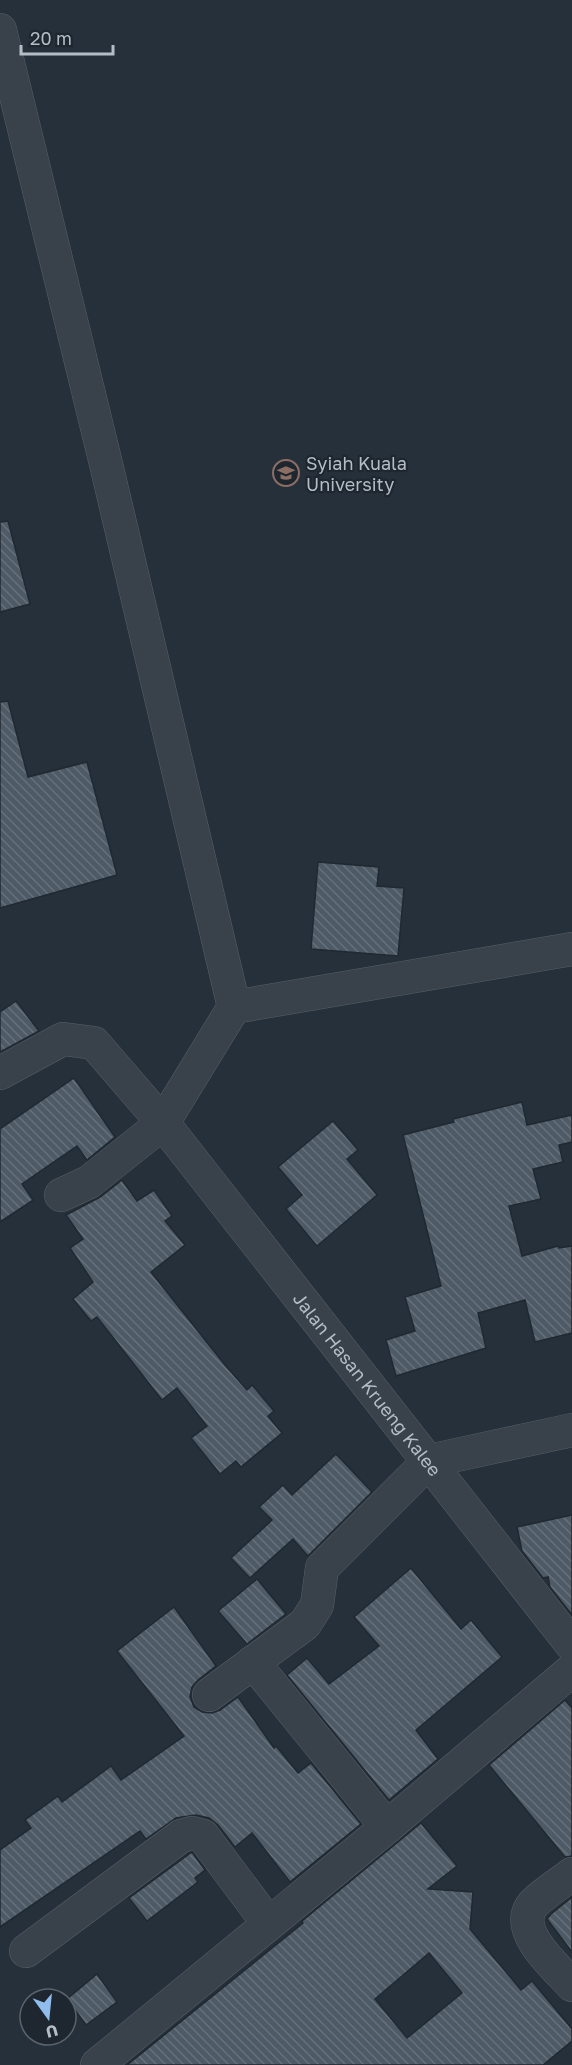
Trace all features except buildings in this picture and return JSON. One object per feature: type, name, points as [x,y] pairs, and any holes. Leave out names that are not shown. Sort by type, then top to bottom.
[{"type":"street","points":[[0,30],[106,464],[234,1007],[163,1123],[89,1182],[61,1195]]},
{"type":"street","points":[[234,1007],[572,949]]},
{"type":"street","name":"Jalan Hasan Krueng Kalee","points":[[0,1073],[63,1039],[94,1043],[163,1123],[572,1645]]},
{"type":"street","points":[[209,1695],[305,1624],[317,1605],[322,1568],[429,1461],[572,1430]]},
{"type":"street","points":[[253,1662],[387,1827]]},
{"type":"street","points":[[97,2065],[387,1827],[572,1670]]},
{"type":"street","points":[[26,1951],[181,1836],[192,1833],[203,1836],[268,1923]]},
{"type":"street","points":[[572,1874],[531,1906],[527,1921],[530,1937],[572,1985]]},
{"type":"place","name":"Syiah Kuala University","points":[[286,473]]}]
